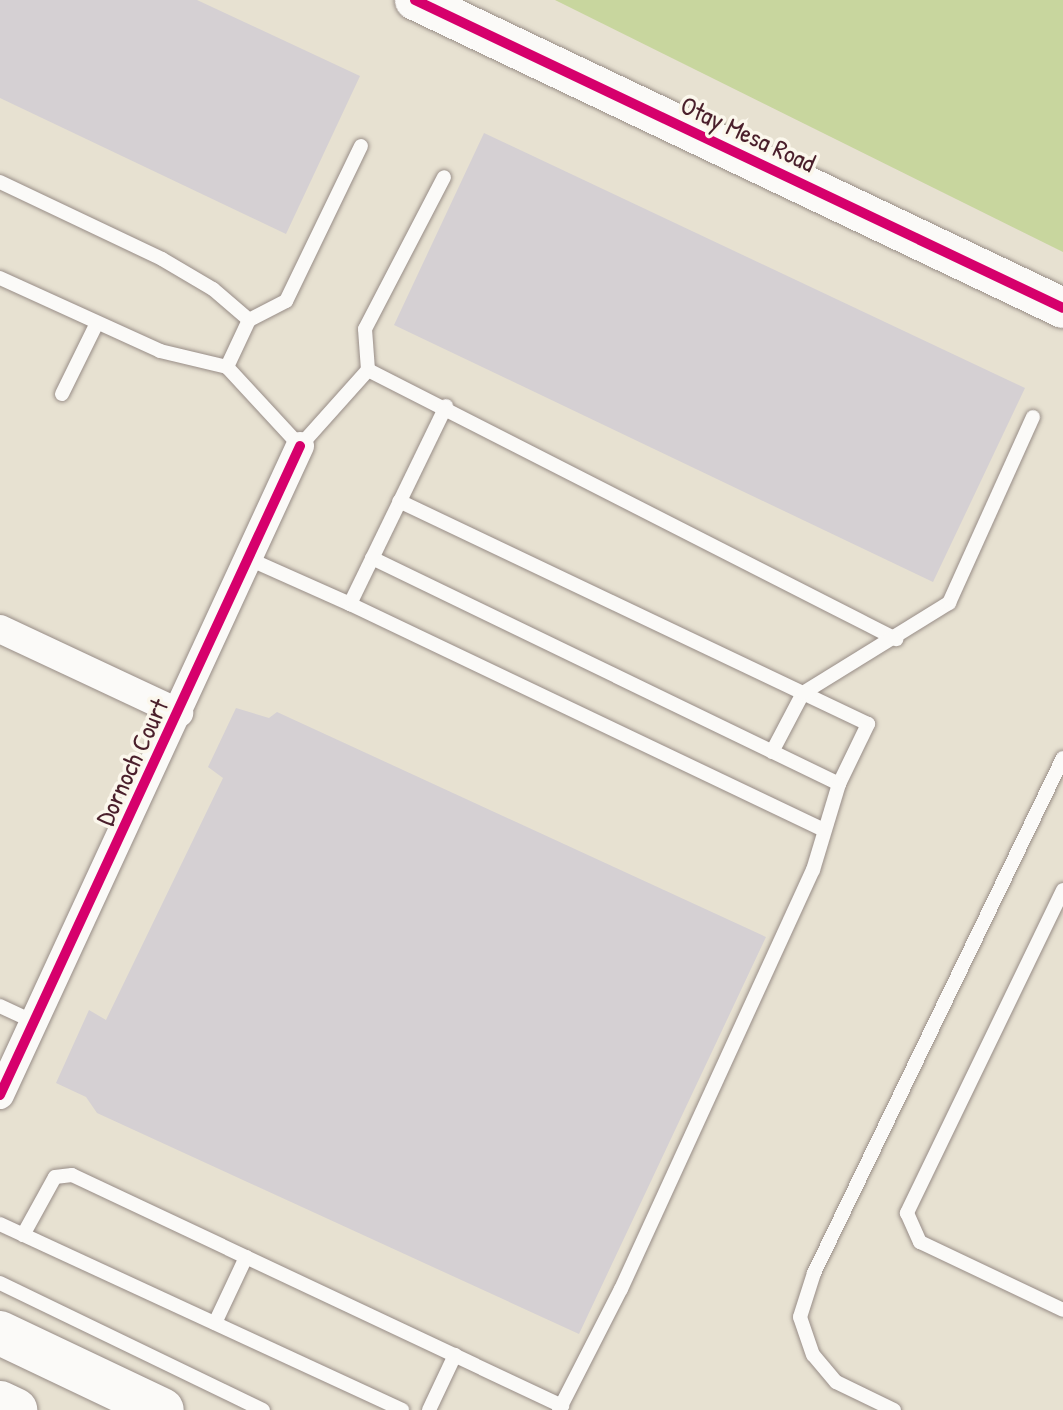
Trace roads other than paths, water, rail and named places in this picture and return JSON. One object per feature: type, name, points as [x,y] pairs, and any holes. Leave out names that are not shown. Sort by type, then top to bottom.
[{"type":"highway","points":[[0,1333],[162,1410]]},
{"type":"highway","points":[[0,1403],[15,1410]]},
{"type":"main road","name":"Otay Mesa Road","points":[[415,0],[1063,308]]},
{"type":"street","name":"Dornoch Court","points":[[0,1095],[300,446]]},
{"type":"street","points":[[0,629],[179,713]]},
{"type":"lane","points":[[227,367],[249,320],[286,301],[361,146]]},
{"type":"lane","points":[[0,278],[160,351],[227,367],[300,446],[368,370],[365,329],[444,177]]},
{"type":"lane","points":[[0,182],[162,259],[213,289],[249,320]]},
{"type":"lane","points":[[62,394],[97,323]]},
{"type":"lane","points":[[368,370],[446,406],[896,639]]},
{"type":"lane","points":[[350,604],[446,406]]},
{"type":"lane","points":[[772,752],[803,693],[896,639],[949,603],[1033,417]]},
{"type":"lane","points":[[23,1235],[55,1177],[72,1175],[455,1355],[560,1408],[621,1289],[813,870],[822,829],[839,784],[868,724],[399,501]]},
{"type":"lane","points":[[372,558],[839,784]]},
{"type":"lane","points":[[249,559],[822,829]]},
{"type":"lane","points":[[894,1410],[836,1382],[813,1355],[800,1317],[821,1260],[1063,758]]},
{"type":"lane","points":[[1063,890],[907,1213],[920,1242],[1063,1310]]},
{"type":"lane","points":[[0,1006],[35,1022]]},
{"type":"lane","points":[[0,1224],[402,1410]]},
{"type":"lane","points":[[215,1323],[246,1257]]},
{"type":"lane","points":[[0,1283],[263,1410]]},
{"type":"lane","points":[[429,1410],[455,1355]]}]
